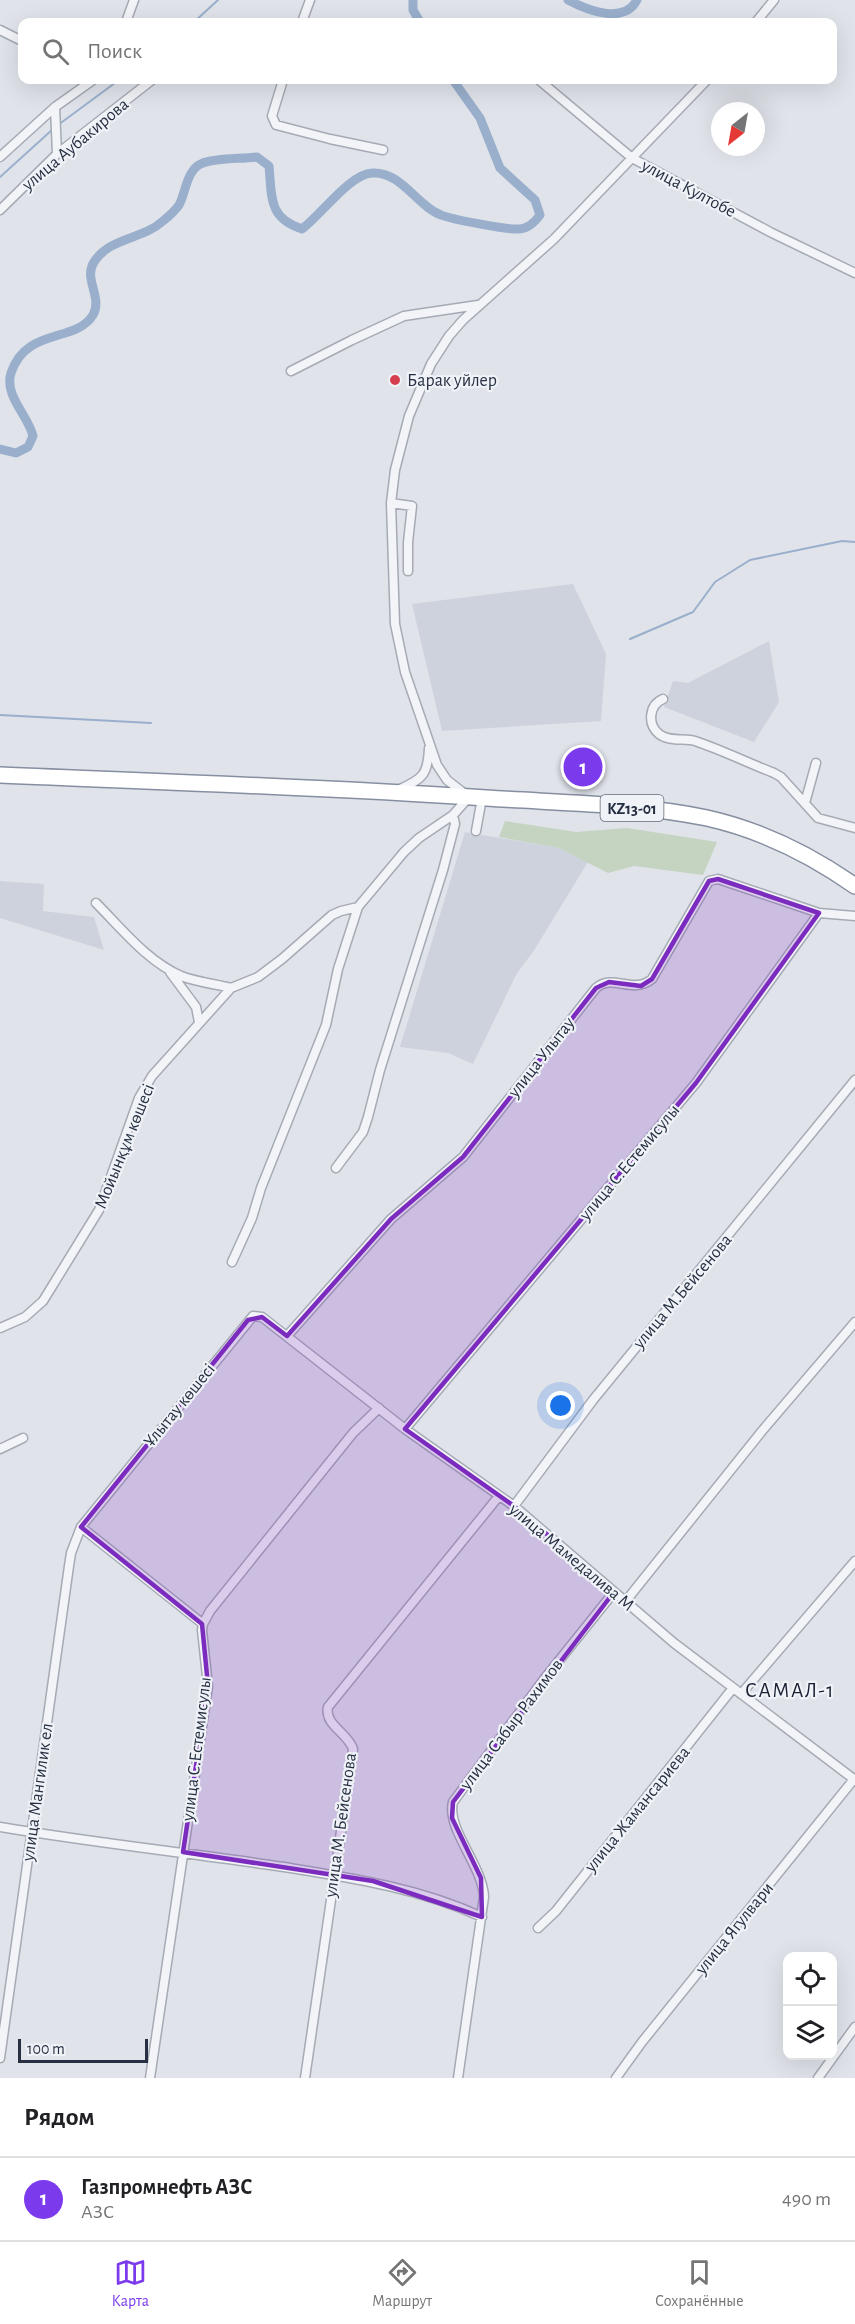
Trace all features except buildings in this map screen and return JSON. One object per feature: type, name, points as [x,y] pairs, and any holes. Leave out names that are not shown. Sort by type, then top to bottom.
[{"type":"highway","name":"KZ13-01","points":[[0,776],[393,792],[649,809],[708,819],[745,829],[793,849],[855,886]]},
{"type":"street","points":[[127,18],[134,0]]},
{"type":"street","points":[[303,18],[310,0]]},
{"type":"street","points":[[759,18],[774,0]]},
{"type":"street","points":[[0,30],[18,39]]},
{"type":"street","points":[[0,157],[55,107],[87,84]]},
{"type":"street","name":"улица Аубакирова","points":[[0,210],[57,154],[147,84]]},
{"type":"street","points":[[282,84],[272,116],[276,125],[383,150]]},
{"type":"street","name":"улица Култобе","points":[[544,84],[632,158],[772,233],[855,273]]},
{"type":"street","points":[[476,798],[452,785],[442,774],[405,672],[395,624],[392,503],[395,470],[409,416],[418,391],[442,345],[479,305],[554,239],[703,84]]},
{"type":"street","points":[[55,107],[57,154]]},
{"type":"street","points":[[291,371],[404,316],[479,305]]},
{"type":"street","points":[[392,503],[412,506],[408,571]]},
{"type":"street","points":[[663,699],[654,705],[651,713],[653,727],[658,734],[667,738],[694,741],[774,773],[781,777],[818,818],[855,828]]},
{"type":"street","points":[[393,792],[417,782],[424,775],[429,760],[430,745]]},
{"type":"street","points":[[805,803],[816,763]]},
{"type":"street","points":[[232,1262],[252,1218],[261,1188],[326,1025],[339,969],[358,907],[404,852],[419,838],[476,798]]},
{"type":"street","points":[[476,798],[476,831]]},
{"type":"street","points":[[336,1168],[363,1132],[368,1117],[380,1070],[443,870],[455,824],[453,816]]},
{"type":"street","name":"улица Улытау","points":[[286,1336],[391,1219],[463,1157],[596,988],[604,982],[641,986],[652,979],[709,881],[718,879],[819,913]]},
{"type":"street","points":[[96,903],[129,938],[168,969],[183,976],[231,988]]},
{"type":"street","name":"Мойынқұм көшесі","points":[[0,1328],[25,1317],[51,1291],[99,1210],[146,1085],[199,1022],[231,988],[258,977],[332,915],[358,907]]},
{"type":"street","points":[[819,913],[855,916]]},
{"type":"street","name":"улица С.Естемисулы","points":[[405,1429],[696,1083],[819,913]]},
{"type":"street","points":[[168,969],[196,1007],[199,1022]]},
{"type":"street","name":"улица М.Бейсенова","points":[[514,1506],[600,1391],[855,1080]]},
{"type":"street","name":"Ұлытау көшесі","points":[[81,1527],[248,1320],[253,1316],[262,1317],[286,1336]]},
{"type":"street","points":[[626,1602],[762,1431],[855,1322]]},
{"type":"street","name":"улица Мамедалива М","points":[[286,1336],[405,1429],[514,1506],[626,1602],[741,1695],[854,1780]]},
{"type":"street","points":[[81,1527],[203,1624],[210,1611],[354,1433],[379,1408]]},
{"type":"street","points":[[0,1449],[23,1438]]},
{"type":"street","name":"улица М. Бейсенова","points":[[305,2078],[353,1749],[348,1739],[329,1720],[328,1707],[499,1496]]},
{"type":"street","name":"улица Мангилик ел","points":[[0,2058],[71,1552],[81,1527]]},
{"type":"street","points":[[741,1695],[855,1561]]},
{"type":"street","name":"улица Сабыр Рахимов","points":[[458,2078],[482,1917],[484,1887],[482,1878],[452,1818],[453,1802],[538,1687],[614,1592]]},
{"type":"street","name":"улица С.Естемисулы","points":[[150,2078],[208,1686],[203,1624]]},
{"type":"street","name":"улица Жамансариева","points":[[538,1928],[556,1911],[733,1688]]},
{"type":"street","name":"улица Ягулвари","points":[[616,2078],[642,2042],[854,1780]]},
{"type":"street","points":[[0,1827],[373,1881],[416,1892],[482,1917]]},
{"type":"street","points":[[818,2078],[855,2027]]},
{"type":"highlighted area","points":[[718,879],[819,913],[696,1083],[405,1429],[514,1506],[614,1592],[453,1802],[452,1818],[481,1878],[482,1917],[373,1881],[183,1852],[208,1686],[202,1624],[81,1527],[248,1320],[262,1317],[287,1336],[391,1219],[463,1157],[596,988],[609,982],[641,986],[652,979],[709,881]]},
{"type":"shaded area","points":[[573,584],[606,654],[601,721],[442,731],[412,604]]},
{"type":"shaded area","points":[[769,641],[779,702],[754,742],[664,707],[673,681],[688,683]]},
{"type":"shaded area","points":[[465,832],[559,848],[588,862],[533,952],[517,973],[473,1064],[448,1053],[400,1047]]},
{"type":"shaded area","points":[[0,881],[44,884],[43,911],[94,917],[104,950],[0,918]]},
{"type":"green space","points":[[505,821],[576,832],[627,828],[717,842],[703,875],[634,866],[608,873],[559,848],[499,837]]},
{"type":"waterway","points":[[198,18],[218,0]]},
{"type":"waterway","points":[[413,0],[413,10],[418,18]]},
{"type":"waterway","points":[[568,0],[585,8],[614,14],[631,8],[637,0]]},
{"type":"waterway","points":[[58,125],[114,84]]},
{"type":"waterway","points":[[0,449],[16,453],[28,447],[33,436],[11,390],[11,373],[18,358],[28,348],[39,342],[85,324],[93,315],[96,302],[91,275],[94,262],[117,243],[146,232],[169,216],[179,205],[193,170],[203,163],[222,159],[257,157],[269,166],[272,197],[277,212],[283,219],[302,229],[345,187],[363,175],[372,173],[392,177],[432,211],[447,217],[512,229],[525,228],[533,223],[540,215],[535,200],[500,168],[480,118],[456,84]]},
{"type":"waterway","points":[[0,177],[53,129]]},
{"type":"waterway","points":[[630,639],[693,612],[715,582],[750,560],[842,541],[855,542]]},
{"type":"waterway","points":[[0,715],[151,723]]},
{"type":"place","name":"Барак уйлер","points":[[395,380]]},
{"type":"place","name":"Газпромнефть АЗС","points":[[583,767]]},
{"type":"district","name":"САМАЛ-1","points":[[790,1690]]}]
